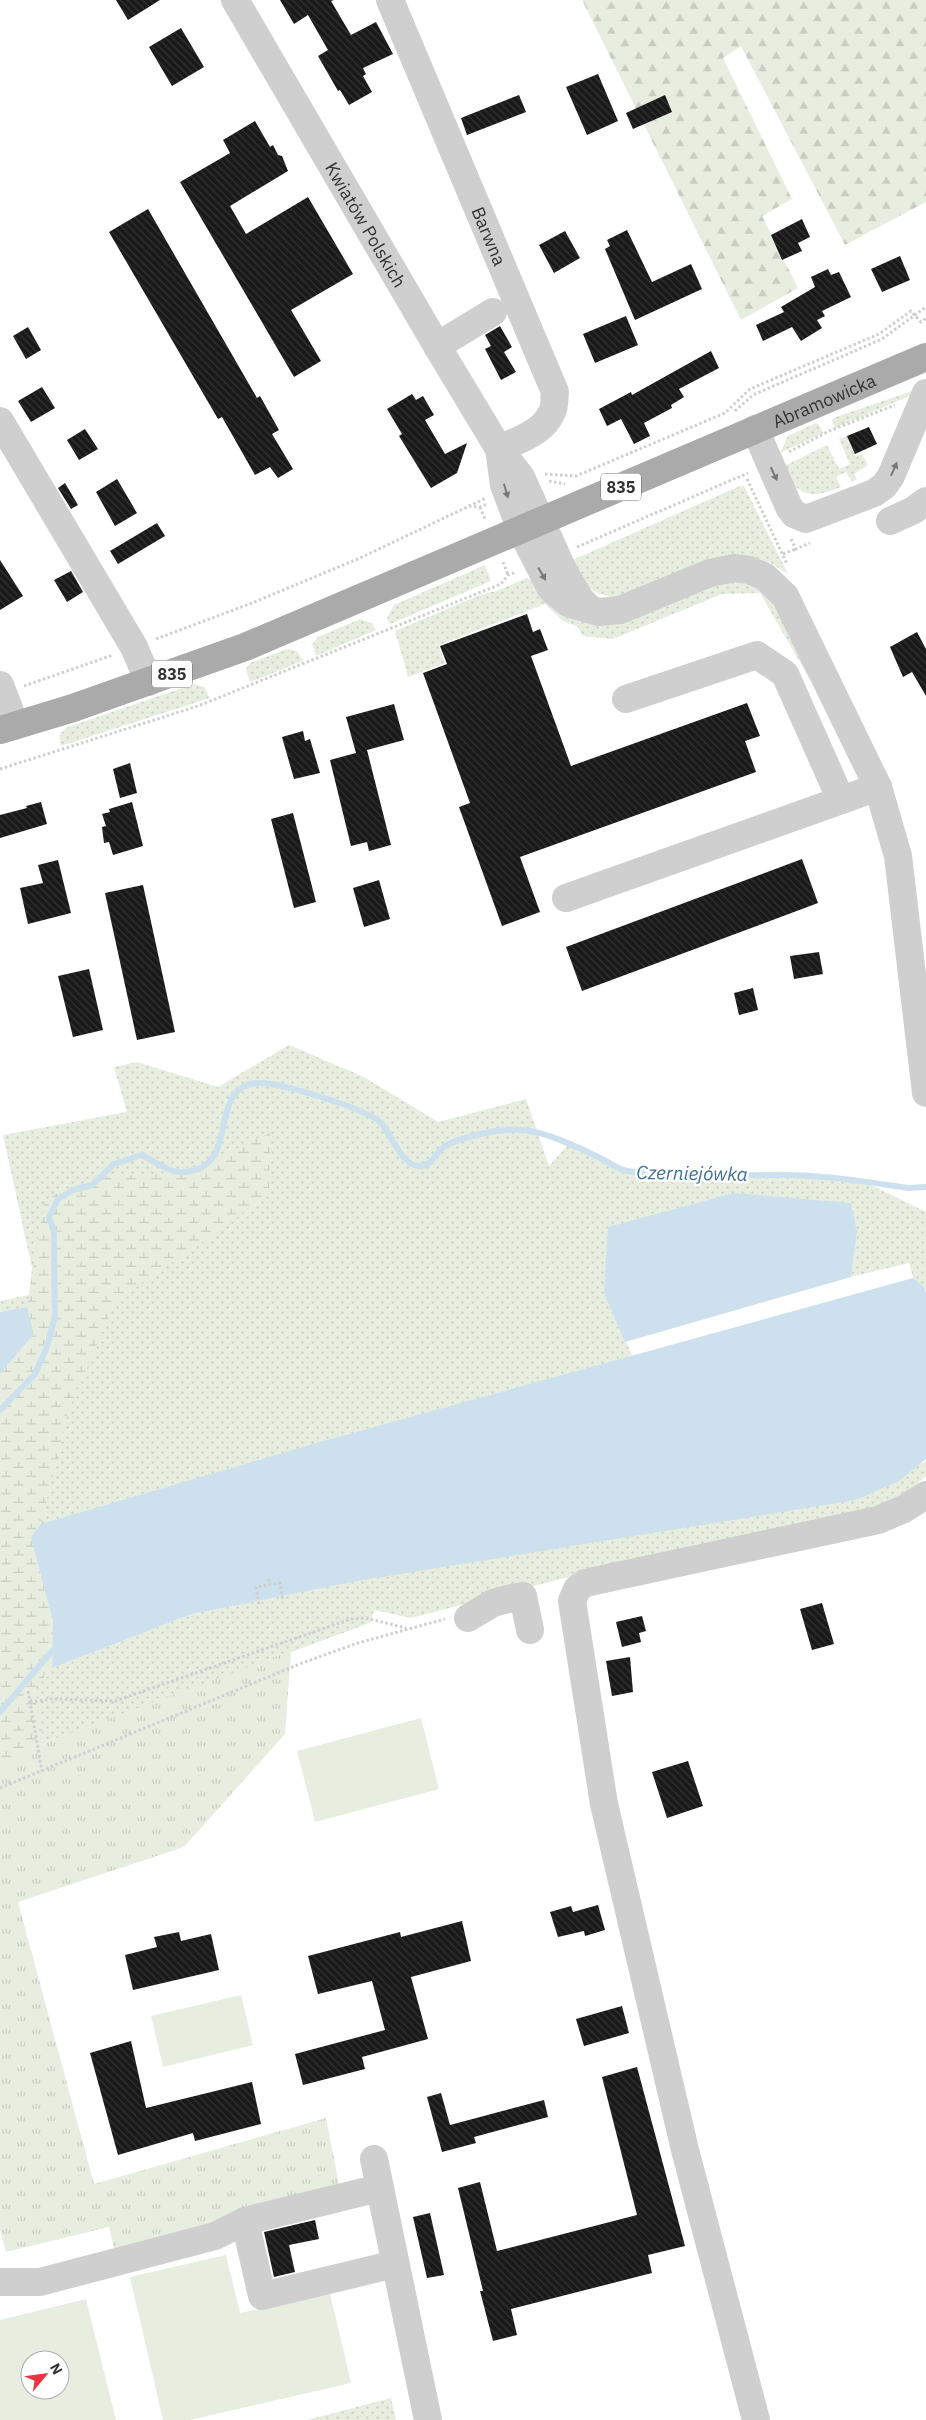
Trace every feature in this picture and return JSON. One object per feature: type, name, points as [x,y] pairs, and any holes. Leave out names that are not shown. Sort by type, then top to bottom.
[{"type":"main road","name":"Abramowicka","points":[[532,526],[926,357]]},
{"type":"main road","name":"835","points":[[7,728],[148,682],[273,635],[532,526]]},
{"type":"street","name":"Kwiatów Polskich","points":[[235,0],[437,346],[500,449],[521,476],[532,526],[570,584],[590,609],[606,612],[628,608],[720,570],[742,568],[764,576],[780,589],[790,604],[878,787]]},
{"type":"street","name":"Barwna","points":[[390,0],[555,392],[552,412],[540,427],[532,434],[500,449]]},
{"type":"street","points":[[437,346],[493,312]]},
{"type":"street","points":[[755,429],[789,507],[794,514],[806,520],[874,493],[884,486],[891,476],[926,393]]},
{"type":"street","points":[[0,421],[134,647],[148,682]]},
{"type":"street","points":[[890,521],[914,510],[926,501]]},
{"type":"street","points":[[626,699],[757,654],[785,674],[841,800]]},
{"type":"street","points":[[2,689],[7,728]]},
{"type":"street","points":[[566,898],[878,787],[898,856],[926,1093]]},
{"type":"street","points":[[756,2420],[685,2150],[606,1812],[572,1601],[578,1589],[585,1583],[878,1520],[904,1509],[926,1494]]},
{"type":"street","points":[[468,1618],[493,1603],[520,1596],[530,1630]]},
{"type":"street","points":[[374,2159],[428,2420]]},
{"type":"street","points":[[0,2282],[40,2282],[215,2236],[245,2221],[379,2188]]},
{"type":"street","points":[[245,2221],[262,2296],[395,2264]]},
{"type":"path","points":[[734,413],[753,395],[882,339],[926,308]]},
{"type":"path","points":[[541,475],[549,473],[563,477],[576,476],[725,413],[750,389],[879,334],[911,311],[921,322],[926,318]]},
{"type":"path","points":[[546,482],[570,484]]},
{"type":"path","points":[[2,689],[134,647],[252,603],[351,562],[468,506],[480,508]]},
{"type":"path","points":[[783,554],[796,549]]},
{"type":"path","points":[[0,769],[198,706],[501,584],[508,576]]},
{"type":"path","points":[[268,1579],[269,1585]]},
{"type":"path","points":[[259,1604],[256,1587],[280,1583],[283,1601]]},
{"type":"path","points":[[30,1702],[52,1699],[115,1701],[351,1619],[366,1618],[407,1628]]},
{"type":"path","points":[[0,1788],[302,1663],[407,1628],[441,1620],[468,1618]]},
{"type":"path","points":[[28,1691],[42,1771]]},
{"type":"green space","points":[[582,0],[926,0],[926,202],[845,245],[741,46],[723,58],[792,199],[762,216],[798,288],[741,320]]},
{"type":"green space","points":[[915,390],[914,394],[835,428],[832,420],[836,417]]},
{"type":"green space","points":[[816,423],[820,426],[823,433],[780,453],[788,436]]},
{"type":"green space","points":[[847,436],[856,456],[862,454],[868,465],[854,474],[857,479],[852,482],[846,472],[836,477],[841,487],[813,494],[799,490],[787,477],[782,467],[827,445],[839,469],[850,464],[839,439]]},
{"type":"green space","points":[[740,486],[744,486],[788,574],[769,562],[752,557],[617,597],[593,591],[583,582],[568,562]]},
{"type":"green space","points":[[485,565],[491,581],[390,624],[387,618],[394,605]]},
{"type":"green space","points":[[527,578],[531,580],[534,586],[539,583],[561,611],[574,618],[593,624],[728,581],[743,583],[761,589],[771,597],[777,607],[812,677],[809,678],[760,593],[722,594],[613,639],[583,636],[578,627],[563,621],[545,604],[439,645],[445,663],[408,677],[395,631],[480,595],[496,591]]},
{"type":"green space","points":[[360,619],[372,623],[376,630],[316,656],[312,644],[318,637]]},
{"type":"green space","points":[[287,649],[297,651],[303,661],[250,682],[246,669],[250,663]]},
{"type":"green space","points":[[194,684],[204,687],[210,698],[61,746],[59,735],[68,727]]},
{"type":"green space","points":[[289,1045],[364,1077],[438,1122],[526,1099],[549,1166],[568,1145],[599,1157],[626,1171],[712,1171],[747,1175],[791,1175],[863,1181],[926,1212],[926,1293],[924,1287],[913,1278],[909,1263],[851,1277],[857,1232],[604,1293],[633,1357],[327,1440],[53,1621],[52,1668],[192,1614],[924,1463],[926,1459],[926,1476],[904,1495],[877,1507],[580,1574],[411,1618],[374,1610],[370,1623],[44,1743],[0,1766],[0,1374],[34,1334],[27,1307],[0,1312],[0,1301],[29,1295],[32,1268],[3,1135],[127,1112],[114,1067],[137,1062],[218,1087]]},
{"type":"green space","points":[[270,1133],[269,1191],[229,1224],[116,1300],[68,1412],[41,1524],[31,1537],[53,1621],[52,1668],[35,1687],[44,1743],[0,1766],[0,1374],[34,1334],[27,1307],[44,1203],[60,1191],[103,1177],[171,1173],[213,1159]]},
{"type":"green space","points":[[291,1651],[285,1734],[184,1847],[18,1902],[94,2184],[326,2118],[340,2190],[114,2248],[109,2227],[6,2252],[0,2230],[0,1766],[44,1743]]},
{"type":"green space","points":[[421,1718],[439,1789],[315,1822],[297,1751]]},
{"type":"green space","points":[[241,1995],[253,2045],[163,2067],[151,2016]]},
{"type":"green space","points":[[226,2255],[240,2313],[330,2293],[351,2383],[190,2420],[163,2420],[130,2277]]},
{"type":"green space","points":[[86,2299],[116,2420],[0,2420],[0,2320]]},
{"type":"green space","points":[[391,2398],[396,2420],[307,2420]]},
{"type":"water","points":[[734,1193],[851,1203],[857,1232],[851,1277],[625,1342],[604,1293],[608,1227]]},
{"type":"water","points":[[913,1278],[924,1287],[926,1293],[926,1459],[899,1481],[856,1500],[357,1581],[192,1614],[52,1668],[53,1621],[31,1537],[41,1524],[327,1440]]},
{"type":"water","points":[[27,1307],[34,1334],[0,1374],[0,1312]]},
{"type":"building","points":[[116,0],[160,0],[128,20]]},
{"type":"building","points":[[280,0],[334,0],[331,1],[351,35],[376,22],[393,54],[363,68],[366,74],[363,76],[372,92],[349,105],[340,90],[338,91],[318,56],[328,50],[308,15],[294,24]]},
{"type":"building","points":[[181,28],[204,67],[172,86],[149,47]]},
{"type":"building","points":[[598,74],[618,121],[587,135],[566,87]]},
{"type":"building","points":[[519,95],[526,112],[467,135],[461,118]]},
{"type":"building","points":[[665,95],[672,112],[633,129],[626,113]]},
{"type":"building","points":[[255,121],[270,147],[273,145],[278,155],[282,156],[288,171],[230,206],[246,234],[308,197],[353,274],[291,310],[321,361],[294,377],[180,182],[230,153],[223,140]]},
{"type":"building","points":[[148,209],[257,398],[260,396],[279,430],[272,434],[293,469],[278,478],[270,467],[255,475],[222,417],[218,419],[109,232]]},
{"type":"building","points":[[802,219],[810,237],[798,243],[802,251],[782,260],[771,235]]},
{"type":"building","points":[[627,230],[652,282],[691,264],[702,289],[635,320],[605,249],[610,246],[607,240]]},
{"type":"building","points":[[565,231],[580,258],[554,273],[539,245]]},
{"type":"building","points":[[900,256],[910,280],[882,292],[871,269]]},
{"type":"building","points":[[828,269],[831,275],[839,272],[851,297],[822,311],[825,316],[817,320],[822,328],[801,341],[792,327],[763,341],[756,325],[784,312],[781,307],[815,287],[811,277]]},
{"type":"building","points":[[626,316],[638,345],[595,363],[583,334]]},
{"type":"building","points":[[500,326],[512,347],[504,352],[516,372],[501,380],[485,349],[491,346],[485,335]]},
{"type":"building","points":[[28,327],[41,350],[26,359],[13,336]]},
{"type":"building","points":[[711,351],[719,368],[679,389],[684,397],[671,405],[672,408],[644,423],[650,436],[634,444],[621,419],[607,426],[599,409],[631,392],[632,395]]},
{"type":"building","points":[[42,387],[55,408],[31,422],[18,401]]},
{"type":"building","points":[[412,394],[416,400],[423,396],[434,415],[425,420],[445,454],[467,443],[457,473],[431,488],[399,436],[402,434],[387,409]]},
{"type":"building","points":[[869,427],[877,444],[855,454],[847,436]]},
{"type":"building","points":[[85,429],[98,449],[79,460],[67,440]]},
{"type":"building","points":[[117,479],[137,513],[115,526],[96,492]]},
{"type":"building","points":[[65,483],[78,505],[71,509],[58,488]]},
{"type":"building","points":[[157,523],[165,536],[118,564],[110,551]]},
{"type":"building","points":[[0,560],[23,596],[0,610]]},
{"type":"building","points":[[71,571],[83,592],[67,602],[54,580]]},
{"type":"building","points":[[527,614],[533,632],[540,629],[548,650],[531,656],[571,766],[747,703],[760,736],[745,741],[756,772],[520,857],[540,912],[502,926],[459,807],[470,803],[423,673],[447,664],[440,646]]},
{"type":"building","points":[[917,632],[926,649],[926,696],[912,672],[903,677],[890,647]]},
{"type":"building","points":[[394,704],[404,740],[356,753],[346,717]]},
{"type":"building","points":[[303,731],[305,741],[310,739],[320,773],[294,779],[282,737]]},
{"type":"building","points":[[367,750],[391,845],[369,851],[367,842],[351,846],[330,760]]},
{"type":"building","points":[[130,763],[137,793],[120,798],[113,769]]},
{"type":"building","points":[[41,802],[47,824],[0,838],[0,815]]},
{"type":"building","points":[[132,802],[143,846],[113,855],[109,842],[104,843],[102,827],[106,826],[102,814],[110,812],[109,809]]},
{"type":"building","points":[[293,813],[316,902],[294,908],[271,819]]},
{"type":"building","points":[[802,859],[818,903],[582,991],[566,947]]},
{"type":"building","points":[[58,860],[71,913],[28,924],[20,888],[43,883],[38,865]]},
{"type":"building","points":[[379,880],[390,919],[364,927],[353,888]]},
{"type":"building","points":[[143,885],[175,1032],[137,1040],[105,893]]},
{"type":"building","points":[[819,952],[823,974],[794,979],[790,956]]},
{"type":"building","points":[[89,969],[103,1030],[73,1037],[58,976]]},
{"type":"building","points":[[753,988],[758,1010],[739,1015],[734,993]]},
{"type":"building","points":[[822,1603],[834,1644],[812,1650],[800,1609]]},
{"type":"building","points":[[642,1616],[646,1631],[639,1633],[641,1642],[622,1647],[616,1622]]},
{"type":"building","points":[[630,1657],[633,1692],[612,1696],[606,1661]]},
{"type":"building","points":[[688,1761],[703,1806],[667,1818],[652,1772]]},
{"type":"building","points":[[598,1905],[605,1930],[585,1936],[584,1931],[558,1937],[550,1912],[571,1906],[573,1912]]},
{"type":"building","points":[[462,1921],[471,1961],[411,1977],[428,2039],[362,2057],[365,2069],[303,2085],[295,2054],[385,2030],[372,1981],[318,1994],[308,1956],[400,1932],[401,1937]]},
{"type":"building","points":[[179,1932],[181,1941],[211,1934],[219,1970],[133,1990],[125,1955],[157,1947],[154,1937]]},
{"type":"building","points":[[622,2006],[629,2033],[584,2046],[576,2019]]},
{"type":"building","points":[[131,2041],[146,2108],[252,2082],[261,2124],[195,2141],[193,2133],[118,2155],[90,2053]]},
{"type":"building","points":[[637,2067],[685,2246],[648,2255],[652,2273],[511,2309],[517,2335],[493,2341],[480,2291],[483,2291],[458,2188],[480,2182],[497,2251],[637,2215],[602,2077]]},
{"type":"building","points":[[441,2093],[450,2125],[544,2100],[548,2117],[474,2137],[476,2143],[442,2152],[427,2097]]},
{"type":"building","points":[[430,2213],[444,2275],[427,2278],[413,2217]]},
{"type":"building","points":[[315,2220],[319,2239],[289,2245],[295,2272],[274,2277],[264,2232]]},
{"type":"waterway","name":"Czerniejówka","points":[[0,1410],[35,1374],[47,1347],[55,1316],[54,1232],[49,1217],[58,1199],[73,1190],[92,1185],[114,1164],[142,1155],[165,1168],[178,1172],[195,1170],[208,1163],[216,1151],[221,1137],[228,1106],[235,1094],[245,1086],[262,1083],[273,1084],[325,1098],[361,1111],[382,1124],[397,1149],[407,1161],[418,1166],[427,1164],[445,1146],[462,1139],[493,1132],[522,1130],[540,1133],[562,1141],[592,1154],[617,1168],[628,1171],[648,1173],[720,1171],[746,1175],[805,1176],[908,1188],[926,1187]]},
{"type":"waterway","points":[[0,1712],[52,1651]]}]
